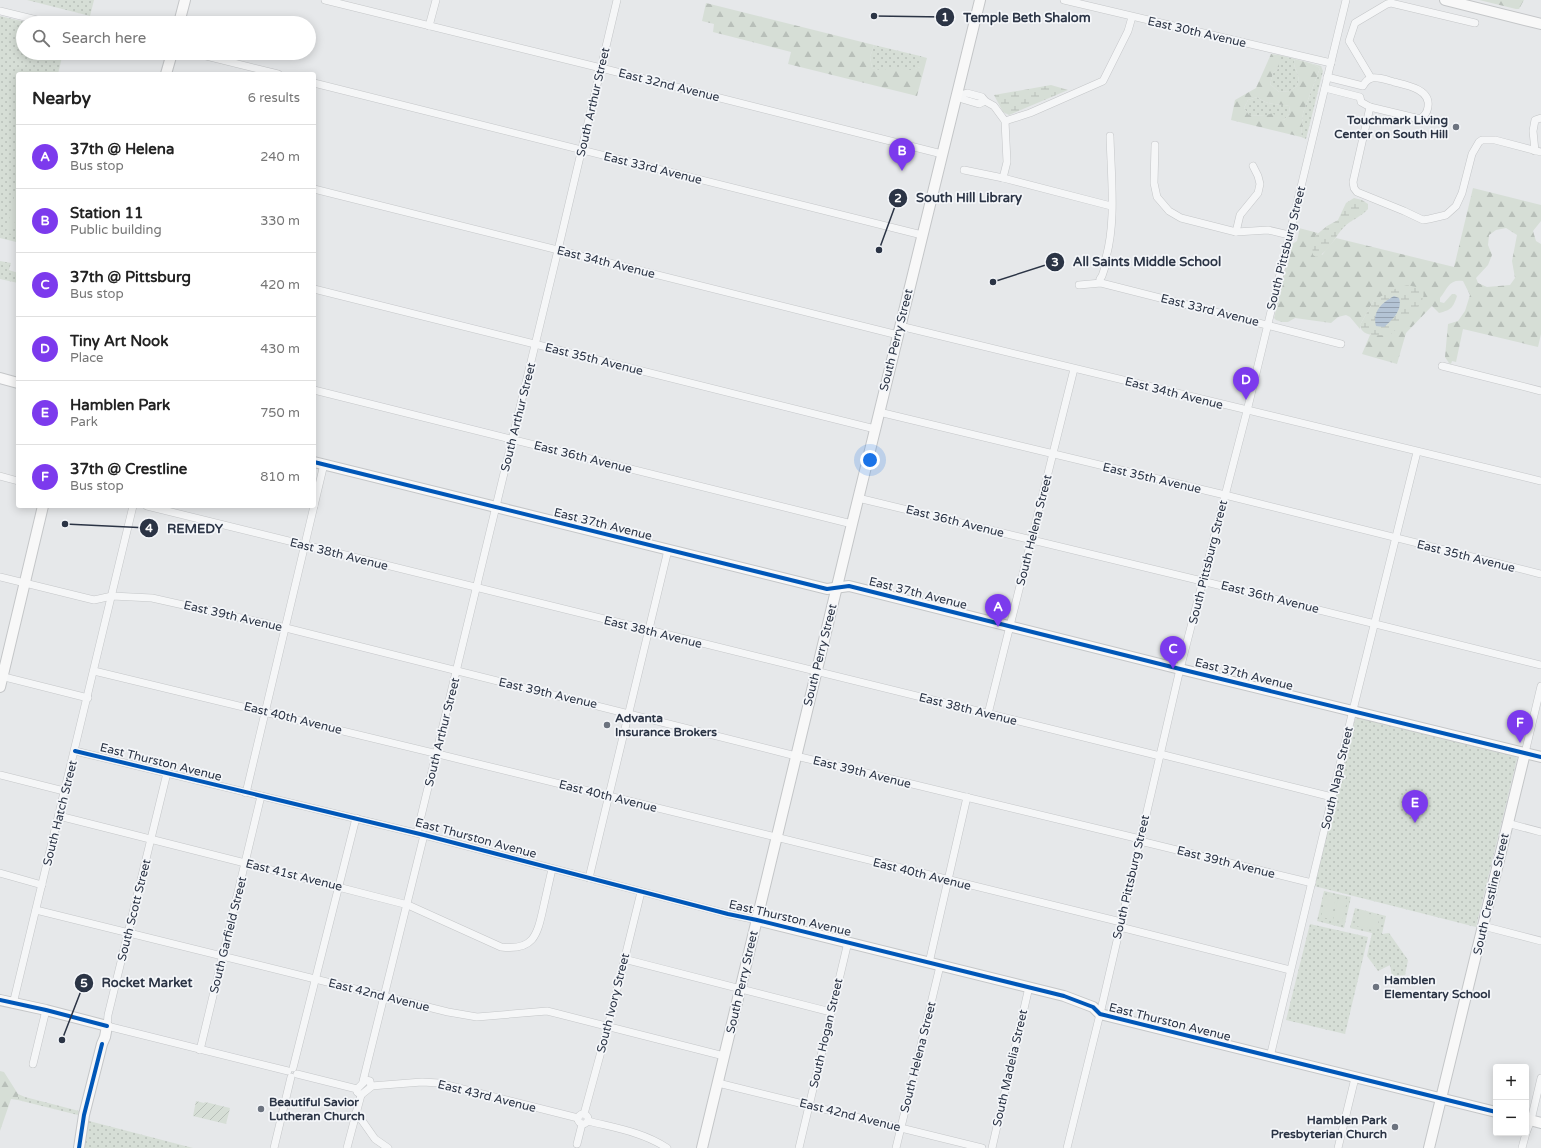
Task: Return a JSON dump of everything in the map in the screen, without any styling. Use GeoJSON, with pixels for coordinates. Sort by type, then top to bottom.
{"type":"FeatureCollection","features":[{"type":"Feature","properties":{"kind":"street"},"geometry":{"type":"LineString","coordinates":[[181,16],[185,0]]}},
{"type":"Feature","properties":{"kind":"street","name":"East 32nd Avenue"},"geometry":{"type":"LineString","coordinates":[[325,0],[942,154]]}},
{"type":"Feature","properties":{"kind":"street"},"geometry":{"type":"LineString","coordinates":[[429,26],[436,0]]}},
{"type":"Feature","properties":{"kind":"street","name":"South Arthur Street"},"geometry":{"type":"LineString","coordinates":[[417,833],[617,0]]}},
{"type":"Feature","properties":{"kind":"street","name":"South Perry Street"},"geometry":{"type":"LineString","coordinates":[[702,1148],[874,429],[942,154],[959,94],[980,0]]}},
{"type":"Feature","properties":{"kind":"street","name":"East 30th Avenue"},"geometry":{"type":"LineString","coordinates":[[1064,0],[1331,64]]}},
{"type":"Feature","properties":{"kind":"street","name":"South Pittsburg Street"},"geometry":{"type":"LineString","coordinates":[[1067,1148],[1100,1014],[1180,669],[1247,411],[1346,0]]}},
{"type":"Feature","properties":{"kind":"street"},"geometry":{"type":"LineString","coordinates":[[1445,0],[1541,24]]}},
{"type":"Feature","properties":{"kind":"street"},"geometry":{"type":"LineString","coordinates":[[1370,78],[1350,41],[1355,23],[1388,4],[1391,3],[1475,23]]}},
{"type":"Feature","properties":{"kind":"street"},"geometry":{"type":"LineString","coordinates":[[0,10],[23,16]]}},
{"type":"Feature","properties":{"kind":"street"},"geometry":{"type":"LineString","coordinates":[[1005,121],[1030,113],[1103,81],[1128,31],[1132,17]]}},
{"type":"Feature","properties":{"kind":"street"},"geometry":{"type":"LineString","coordinates":[[166,72],[169,60]]}},
{"type":"Feature","properties":{"kind":"street"},"geometry":{"type":"LineString","coordinates":[[222,60],[270,72]]}},
{"type":"Feature","properties":{"kind":"street"},"geometry":{"type":"LineString","coordinates":[[1328,77],[1363,86]]}},
{"type":"Feature","properties":{"kind":"street"},"geometry":{"type":"LineString","coordinates":[[1370,78],[1387,80],[1413,87],[1421,91],[1426,96],[1429,104],[1426,114],[1420,119],[1370,107],[1361,102],[1360,97],[1363,86],[1370,78]]}},
{"type":"Feature","properties":{"kind":"street","name":"East 33rd Avenue"},"geometry":{"type":"LineString","coordinates":[[316,84],[922,235]]}},
{"type":"Feature","properties":{"kind":"street"},"geometry":{"type":"LineString","coordinates":[[1325,88],[1360,97]]}},
{"type":"Feature","properties":{"kind":"street"},"geometry":{"type":"LineString","coordinates":[[959,94],[962,99],[979,104],[985,101],[994,106],[1005,121],[1007,162],[1003,178]]}},
{"type":"Feature","properties":{"kind":"street"},"geometry":{"type":"LineString","coordinates":[[1370,107],[1353,182],[1354,188],[1357,192],[1364,196],[1423,220],[1446,214],[1456,206],[1462,193],[1472,154],[1479,142],[1482,140],[1495,140],[1538,152],[1533,125],[1535,120],[1541,118]]}},
{"type":"Feature","properties":{"kind":"street"},"geometry":{"type":"LineString","coordinates":[[1099,281],[1103,275],[1105,267],[1104,264],[1108,252],[1112,227],[1110,136]]}},
{"type":"Feature","properties":{"kind":"street"},"geometry":{"type":"LineString","coordinates":[[1155,144],[1154,184],[1157,197],[1169,211],[1181,218],[1236,232],[1268,230],[1289,235]]}},
{"type":"Feature","properties":{"kind":"street"},"geometry":{"type":"LineString","coordinates":[[1236,232],[1240,215],[1258,193],[1260,184],[1253,166]]}},
{"type":"Feature","properties":{"kind":"street"},"geometry":{"type":"LineString","coordinates":[[964,170],[1003,178],[1111,206]]}},
{"type":"Feature","properties":{"kind":"street","name":"East 34th Avenue"},"geometry":{"type":"LineString","coordinates":[[316,190],[558,250],[899,331],[1074,368],[1541,481]]}},
{"type":"Feature","properties":{"kind":"street","name":"East 33rd Avenue"},"geometry":{"type":"LineString","coordinates":[[1080,285],[1099,281],[1341,344]]}},
{"type":"Feature","properties":{"kind":"street","name":"East 35th Avenue"},"geometry":{"type":"LineString","coordinates":[[316,290],[874,429]]}},
{"type":"Feature","properties":{"kind":"street"},"geometry":{"type":"LineString","coordinates":[[1442,366],[1541,391]]}},
{"type":"Feature","properties":{"kind":"street","name":"South Helena Street"},"geometry":{"type":"LineString","coordinates":[[988,714],[1074,368]]}},
{"type":"Feature","properties":{"kind":"street"},"geometry":{"type":"LineString","coordinates":[[0,378],[16,382]]}},
{"type":"Feature","properties":{"kind":"street","name":"East 36th Avenue"},"geometry":{"type":"LineString","coordinates":[[316,391],[852,524]]}},
{"type":"Feature","properties":{"kind":"street","name":"East 35th Avenue"},"geometry":{"type":"LineString","coordinates":[[879,412],[1225,495],[1396,539],[1541,574]]}},
{"type":"Feature","properties":{"kind":"street","name":"South Napa Street"},"geometry":{"type":"LineString","coordinates":[[1270,1057],[1353,710],[1417,452]]}},
{"type":"Feature","properties":{"kind":"street","name":"East 37th Avenue"},"geometry":{"type":"LineString","coordinates":[[316,462],[827,588],[850,586],[1180,669],[1541,757]]}},
{"type":"Feature","properties":{"kind":"street"},"geometry":{"type":"LineString","coordinates":[[316,498],[324,464]]}},
{"type":"Feature","properties":{"kind":"street"},"geometry":{"type":"LineString","coordinates":[[0,476],[16,480]]}},
{"type":"Feature","properties":{"kind":"street","name":"East 36th Avenue"},"geometry":{"type":"LineString","coordinates":[[858,498],[1202,580],[1541,665]]}},
{"type":"Feature","properties":{"kind":"street"},"geometry":{"type":"LineString","coordinates":[[0,687],[1,676],[25,584],[43,508]]}},
{"type":"Feature","properties":{"kind":"street","name":"South Hatch Street"},"geometry":{"type":"LineString","coordinates":[[13,1004],[88,698],[133,508]]}},
{"type":"Feature","properties":{"kind":"street","name":"East 38th Avenue"},"geometry":{"type":"LineString","coordinates":[[155,508],[648,631],[1332,797]]}},
{"type":"Feature","properties":{"kind":"street"},"geometry":{"type":"LineString","coordinates":[[246,793],[313,508]]}},
{"type":"Feature","properties":{"kind":"street"},"geometry":{"type":"LineString","coordinates":[[589,878],[668,550]]}},
{"type":"Feature","properties":{"kind":"street","name":"East 39th Avenue"},"geometry":{"type":"LineString","coordinates":[[0,577],[94,600],[112,596],[152,598],[286,628],[456,672],[628,712],[796,756],[967,797],[1312,884]]}},
{"type":"Feature","properties":{"kind":"street","name":"East 40th Avenue"},"geometry":{"type":"LineString","coordinates":[[94,671],[608,795],[1121,924],[1290,970]]}},
{"type":"Feature","properties":{"kind":"street"},"geometry":{"type":"LineString","coordinates":[[1,676],[88,698]]}},
{"type":"Feature","properties":{"kind":"street","name":"South Crestline Street"},"geometry":{"type":"LineString","coordinates":[[1429,1148],[1541,686]]}},
{"type":"Feature","properties":{"kind":"street","name":"East Thurston Avenue"},"geometry":{"type":"LineString","coordinates":[[75,751],[417,833],[641,892],[848,942],[1082,1002],[1093,1007],[1100,1014],[1493,1111]]}},
{"type":"Feature","properties":{"kind":"street","name":"South Scott Street"},"geometry":{"type":"LineString","coordinates":[[79,1148],[84,1115],[105,1037],[108,1015],[167,773]]}},
{"type":"Feature","properties":{"kind":"street"},"geometry":{"type":"LineString","coordinates":[[0,774],[64,791]]}},
{"type":"Feature","properties":{"kind":"street","name":"South Garfield Street"},"geometry":{"type":"LineString","coordinates":[[200,1050],[261,796]]}},
{"type":"Feature","properties":{"kind":"street"},"geometry":{"type":"LineString","coordinates":[[929,963],[967,797]]}},
{"type":"Feature","properties":{"kind":"street","name":"East 41st Avenue"},"geometry":{"type":"LineString","coordinates":[[59,816],[408,905],[501,948],[514,949],[524,946],[533,938],[538,928],[552,869]]}},
{"type":"Feature","properties":{"kind":"street"},"geometry":{"type":"LineString","coordinates":[[274,1148],[356,818]]}},
{"type":"Feature","properties":{"kind":"street"},"geometry":{"type":"LineString","coordinates":[[1507,823],[1541,832]]}},
{"type":"Feature","properties":{"kind":"street"},"geometry":{"type":"LineString","coordinates":[[348,1148],[359,1092],[385,997],[424,835]]}},
{"type":"Feature","properties":{"kind":"street"},"geometry":{"type":"LineString","coordinates":[[0,873],[42,884]]}},
{"type":"Feature","properties":{"kind":"street","name":"South Ivory Street"},"geometry":{"type":"LineString","coordinates":[[577,1144],[641,892]]}},
{"type":"Feature","properties":{"kind":"street","name":"East 42nd Avenue"},"geometry":{"type":"LineString","coordinates":[[36,910],[464,1016],[477,1017],[547,1011],[724,1056]]}},
{"type":"Feature","properties":{"kind":"street"},"geometry":{"type":"LineString","coordinates":[[1483,926],[1541,941]]}},
{"type":"Feature","properties":{"kind":"street","name":"South Hogan Street"},"geometry":{"type":"LineString","coordinates":[[799,1148],[848,942]]}},
{"type":"Feature","properties":{"kind":"street"},"geometry":{"type":"LineString","coordinates":[[624,959],[739,990],[831,1012]]}},
{"type":"Feature","properties":{"kind":"street","name":"South Helena Street"},"geometry":{"type":"LineString","coordinates":[[896,1148],[940,966]]}},
{"type":"Feature","properties":{"kind":"street","name":"South Madelia Street"},"geometry":{"type":"LineString","coordinates":[[992,1148],[1029,988]]}},
{"type":"Feature","properties":{"kind":"street"},"geometry":{"type":"LineString","coordinates":[[0,1000],[83,1019],[200,1050],[292,1072],[363,1094],[371,1086],[368,1080],[363,1081]]}},
{"type":"Feature","properties":{"kind":"street"},"geometry":{"type":"LineString","coordinates":[[32,1064],[46,1010]]}},
{"type":"Feature","properties":{"kind":"street"},"geometry":{"type":"LineString","coordinates":[[83,1019],[98,1031],[101,1036],[102,1044]]}},
{"type":"Feature","properties":{"kind":"street"},"geometry":{"type":"LineString","coordinates":[[1338,1148],[1355,1078]]}},
{"type":"Feature","properties":{"kind":"street"},"geometry":{"type":"LineString","coordinates":[[1529,1117],[1541,1078]]}},
{"type":"Feature","properties":{"kind":"street","name":"East 43rd Avenue"},"geometry":{"type":"LineString","coordinates":[[371,1086],[422,1082],[439,1083],[638,1133],[653,1139],[667,1148]]}},
{"type":"Feature","properties":{"kind":"street","name":"East 42nd Avenue"},"geometry":{"type":"LineString","coordinates":[[718,1083],[982,1148]]}},
{"type":"Feature","properties":{"kind":"street"},"geometry":{"type":"LineString","coordinates":[[356,1112],[375,1139],[388,1148]]}},
{"type":"Feature","properties":{"kind":"street"},"geometry":{"type":"LineString","coordinates":[[1529,1120],[1541,1123]]}},
{"type":"Feature","properties":{"kind":"street"},"geometry":{"type":"LineString","coordinates":[[1522,1148],[1525,1136]]}},
{"type":"Feature","properties":{"kind":"green space"},"geometry":{"type":"Polygon","coordinates":[[[27,0],[94,0],[90,16],[27,0]]]}},
{"type":"Feature","properties":{"kind":"green space"},"geometry":{"type":"Polygon","coordinates":[[[1479,0],[1524,0],[1519,9],[1516,9],[1479,0]]]}},
{"type":"Feature","properties":{"kind":"green space"},"geometry":{"type":"Polygon","coordinates":[[[706,3],[874,45],[870,57],[872,68],[880,70],[894,67],[912,70],[920,67],[920,56],[927,58],[917,96],[788,64],[791,52],[713,32],[714,24],[702,21],[706,3]]]}},
{"type":"Feature","properties":{"kind":"green space"},"geometry":{"type":"Polygon","coordinates":[[[0,16],[16,20],[16,60],[61,60],[58,72],[16,72],[16,242],[0,238],[0,16]]]}},
{"type":"Feature","properties":{"kind":"green space"},"geometry":{"type":"Polygon","coordinates":[[[874,45],[920,56],[920,67],[911,71],[897,67],[881,71],[872,68],[870,57],[874,45]]]}},
{"type":"Feature","properties":{"kind":"green space"},"geometry":{"type":"Polygon","coordinates":[[[1271,54],[1279,55],[1279,68],[1273,73],[1270,84],[1279,92],[1290,91],[1297,86],[1298,78],[1294,66],[1295,59],[1310,63],[1320,68],[1303,113],[1301,137],[1231,120],[1235,100],[1256,88],[1271,54]],[[1257,97],[1248,100],[1244,108],[1249,115],[1265,116],[1272,113],[1284,120],[1290,113],[1289,106],[1269,103],[1257,97]]]}},
{"type":"Feature","properties":{"kind":"green space"},"geometry":{"type":"Polygon","coordinates":[[[1279,55],[1295,59],[1294,64],[1298,81],[1297,86],[1290,91],[1279,92],[1270,84],[1273,73],[1279,68],[1279,55]]]}},
{"type":"Feature","properties":{"kind":"green space"},"geometry":{"type":"Polygon","coordinates":[[[1310,63],[1321,66],[1323,71],[1306,139],[1301,137],[1303,113],[1320,68],[1310,63]]]}},
{"type":"Feature","properties":{"kind":"green space"},"geometry":{"type":"Polygon","coordinates":[[[1051,85],[1068,90],[1009,115],[1003,112],[994,95],[1051,85]]]}},
{"type":"Feature","properties":{"kind":"green space"},"geometry":{"type":"Polygon","coordinates":[[[1257,97],[1269,103],[1289,106],[1290,113],[1284,120],[1265,116],[1249,115],[1244,108],[1248,100],[1257,97]]]}},
{"type":"Feature","properties":{"kind":"green space"},"geometry":{"type":"Polygon","coordinates":[[[16,188],[16,217],[12,234],[6,233],[16,188]]]}},
{"type":"Feature","properties":{"kind":"green space"},"geometry":{"type":"Polygon","coordinates":[[[1473,188],[1541,205],[1541,221],[1533,231],[1536,241],[1541,244],[1541,334],[1538,347],[1463,329],[1456,362],[1452,361],[1451,364],[1449,363],[1445,357],[1448,324],[1458,321],[1465,311],[1470,295],[1463,281],[1455,281],[1452,283],[1440,298],[1440,302],[1444,303],[1452,294],[1455,294],[1457,296],[1451,308],[1439,313],[1432,306],[1406,333],[1397,364],[1362,354],[1370,335],[1390,335],[1374,300],[1360,325],[1360,329],[1350,317],[1346,315],[1338,317],[1331,323],[1295,318],[1288,322],[1282,322],[1274,318],[1291,245],[1297,241],[1299,232],[1295,227],[1318,233],[1315,236],[1322,255],[1336,238],[1454,267],[1473,188]],[[1506,228],[1496,230],[1489,235],[1488,245],[1492,255],[1488,265],[1476,278],[1478,283],[1487,287],[1510,285],[1515,278],[1512,261],[1517,235],[1506,228]]]}},
{"type":"Feature","properties":{"kind":"green space"},"geometry":{"type":"Polygon","coordinates":[[[1354,198],[1362,200],[1368,204],[1368,209],[1344,227],[1325,252],[1316,257],[1313,255],[1312,243],[1315,236],[1327,226],[1338,220],[1346,203],[1354,198]]]}},
{"type":"Feature","properties":{"kind":"green space"},"geometry":{"type":"Polygon","coordinates":[[[0,261],[11,263],[9,270],[16,272],[16,283],[0,279],[0,261]]]}},
{"type":"Feature","properties":{"kind":"green space"},"geometry":{"type":"Polygon","coordinates":[[[1407,285],[1423,290],[1421,302],[1412,314],[1390,335],[1372,335],[1364,332],[1360,325],[1374,300],[1395,289],[1407,285]]]}},
{"type":"Feature","properties":{"kind":"green space"},"geometry":{"type":"Polygon","coordinates":[[[1356,716],[1516,756],[1517,759],[1476,927],[1314,886],[1356,716]]]}},
{"type":"Feature","properties":{"kind":"green space"},"geometry":{"type":"Polygon","coordinates":[[[1324,891],[1351,897],[1344,928],[1317,921],[1324,891]]]}},
{"type":"Feature","properties":{"kind":"green space"},"geometry":{"type":"Polygon","coordinates":[[[1326,896],[1336,898],[1331,919],[1321,917],[1326,896]]]}},
{"type":"Feature","properties":{"kind":"green space"},"geometry":{"type":"Polygon","coordinates":[[[1341,896],[1346,897],[1345,901],[1347,901],[1342,922],[1333,920],[1338,899],[1340,899],[1341,896]]]}},
{"type":"Feature","properties":{"kind":"green space"},"geometry":{"type":"Polygon","coordinates":[[[1355,908],[1386,916],[1382,934],[1389,933],[1408,960],[1405,975],[1392,976],[1390,965],[1378,971],[1367,956],[1372,933],[1350,928],[1355,908]]]}},
{"type":"Feature","properties":{"kind":"green space"},"geometry":{"type":"Polygon","coordinates":[[[1360,911],[1380,916],[1376,931],[1357,926],[1360,911]]]}},
{"type":"Feature","properties":{"kind":"green space"},"geometry":{"type":"Polygon","coordinates":[[[1310,924],[1368,937],[1345,1034],[1286,1020],[1310,924]]]}},
{"type":"Feature","properties":{"kind":"green space"},"geometry":{"type":"Polygon","coordinates":[[[0,1071],[4,1072],[18,1094],[18,1100],[11,1099],[0,1131],[0,1071]]]}},
{"type":"Feature","properties":{"kind":"green space"},"geometry":{"type":"Polygon","coordinates":[[[18,1094],[79,1111],[78,1115],[18,1100],[18,1094]]]}},
{"type":"Feature","properties":{"kind":"green space"},"geometry":{"type":"Polygon","coordinates":[[[196,1101],[230,1108],[226,1124],[193,1116],[196,1101]]]}},
{"type":"Feature","properties":{"kind":"green space"},"geometry":{"type":"Polygon","coordinates":[[[89,1121],[193,1148],[84,1148],[89,1121]]]}},
{"type":"Feature","properties":{"kind":"water"},"geometry":{"type":"Polygon","coordinates":[[[1394,296],[1399,298],[1400,302],[1398,311],[1384,327],[1376,326],[1375,316],[1379,308],[1394,296]]]}},
{"type":"Feature","properties":{"kind":"cycle path"},"geometry":{"type":"LineString","coordinates":[[316,462],[827,589],[849,586],[1541,757]]}},
{"type":"Feature","properties":{"kind":"cycle path"},"geometry":{"type":"LineString","coordinates":[[75,751],[424,835],[728,914],[1064,996],[1093,1007],[1100,1014],[1493,1111]]}},
{"type":"Feature","properties":{"kind":"cycle path"},"geometry":{"type":"LineString","coordinates":[[0,1000],[107,1026]]}},
{"type":"Feature","properties":{"kind":"cycle path"},"geometry":{"type":"LineString","coordinates":[[79,1148],[84,1115],[102,1044]]}},
{"type":"Feature","properties":{"kind":"place","name":"Temple Beth Shalom"},"geometry":{"type":"Point","coordinates":[874,16]}},
{"type":"Feature","properties":{"kind":"place","name":"Touchmark Living Center on South Hill"},"geometry":{"type":"Point","coordinates":[1456,127]}},
{"type":"Feature","properties":{"kind":"place","name":"Station 11"},"geometry":{"type":"Point","coordinates":[902,171]}},
{"type":"Feature","properties":{"kind":"place","name":"South Hill Library"},"geometry":{"type":"Point","coordinates":[879,250]}},
{"type":"Feature","properties":{"kind":"place","name":"All Saints Middle School"},"geometry":{"type":"Point","coordinates":[993,282]}},
{"type":"Feature","properties":{"kind":"place","name":"Tiny Art Nook"},"geometry":{"type":"Point","coordinates":[1246,400]}},
{"type":"Feature","properties":{"kind":"place","name":"REMEDY"},"geometry":{"type":"Point","coordinates":[65,524]}},
{"type":"Feature","properties":{"kind":"place","name":"37th @ Helena"},"geometry":{"type":"Point","coordinates":[998,627]}},
{"type":"Feature","properties":{"kind":"place","name":"37th @ Pittsburg"},"geometry":{"type":"Point","coordinates":[1173,669]}},
{"type":"Feature","properties":{"kind":"place","name":"Advanta Insurance Brokers"},"geometry":{"type":"Point","coordinates":[607,725]}},
{"type":"Feature","properties":{"kind":"place","name":"37th @ Crestline"},"geometry":{"type":"Point","coordinates":[1520,743]}},
{"type":"Feature","properties":{"kind":"place","name":"Hamblen Park"},"geometry":{"type":"Point","coordinates":[1415,823]}},
{"type":"Feature","properties":{"kind":"place","name":"Hamblen Elementary School"},"geometry":{"type":"Point","coordinates":[1376,987]}},
{"type":"Feature","properties":{"kind":"place","name":"Rocket Market"},"geometry":{"type":"Point","coordinates":[62,1040]}},
{"type":"Feature","properties":{"kind":"place","name":"Beautiful Savior Lutheran Church"},"geometry":{"type":"Point","coordinates":[261,1109]}},
{"type":"Feature","properties":{"kind":"place","name":"Hamblen Park Presbyterian Church"},"geometry":{"type":"Point","coordinates":[1395,1127]}}]}
